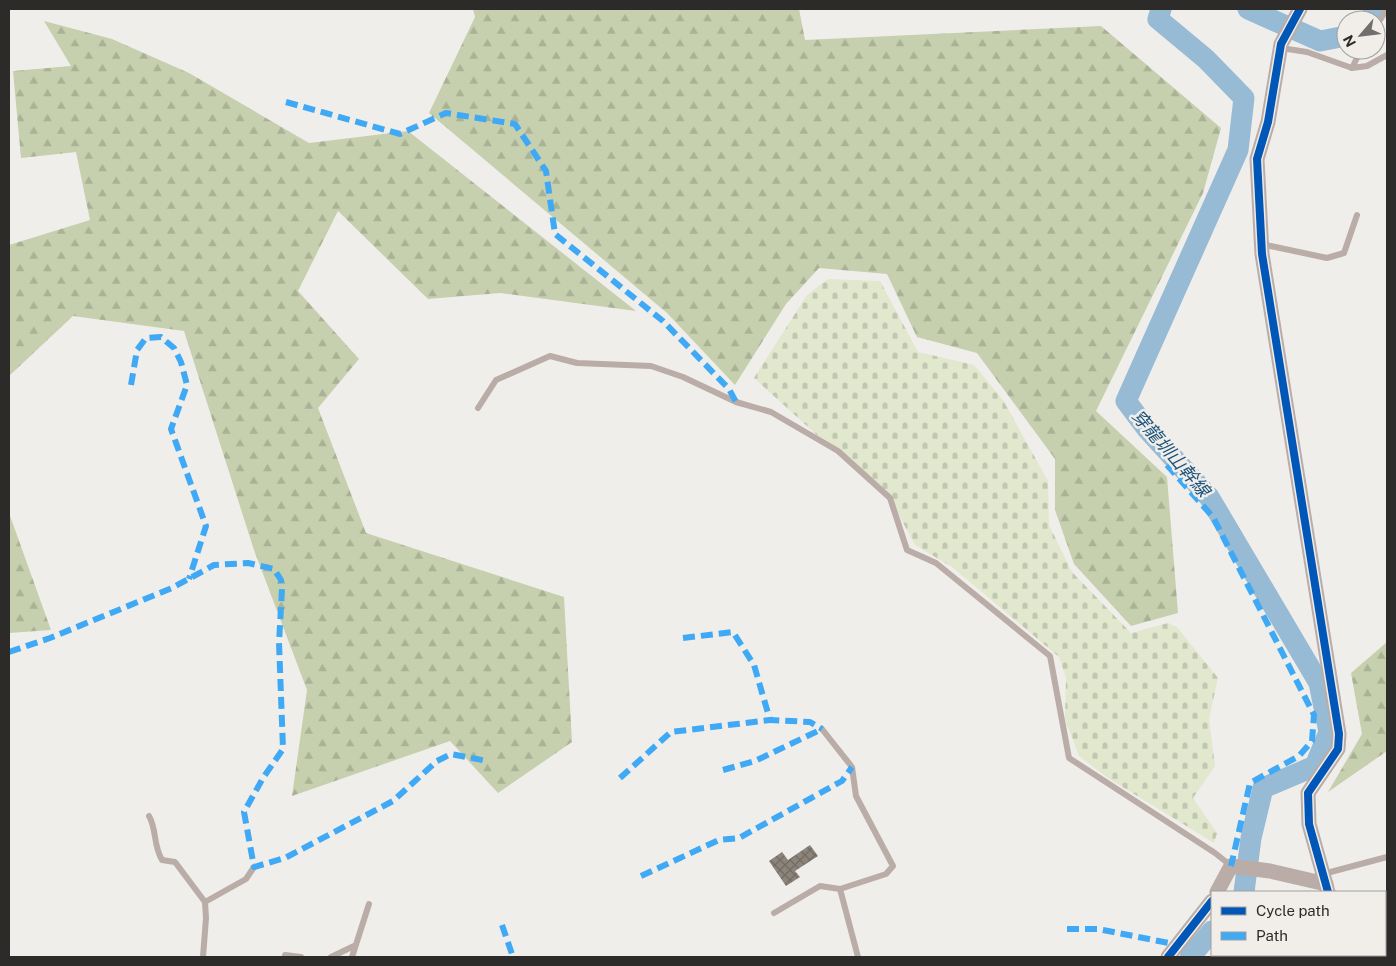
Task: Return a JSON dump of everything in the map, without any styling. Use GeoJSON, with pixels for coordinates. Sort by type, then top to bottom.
{"type":"FeatureCollection","features":[{"type":"Feature","properties":{"kind":"street"},"geometry":{"type":"LineString","coordinates":[[1218,891],[1231,866],[1270,870],[1326,883],[1309,824],[1308,793],[1338,749],[1339,734],[1293,455],[1261,244],[1257,159],[1268,122],[1280,46],[1299,10]]}},
{"type":"Feature","properties":{"kind":"street"},"geometry":{"type":"LineString","coordinates":[[1168,957],[1211,902]]}},
{"type":"Feature","properties":{"kind":"lane"},"geometry":{"type":"LineString","coordinates":[[1280,46],[1307,52],[1352,68],[1367,66],[1387,55]]}},
{"type":"Feature","properties":{"kind":"lane"},"geometry":{"type":"LineString","coordinates":[[1352,68],[1356,60]]}},
{"type":"Feature","properties":{"kind":"lane"},"geometry":{"type":"LineString","coordinates":[[1261,244],[1327,258],[1344,254],[1357,214]]}},
{"type":"Feature","properties":{"kind":"lane"},"geometry":{"type":"LineString","coordinates":[[478,408],[496,380],[550,356],[577,362],[651,366],[683,377],[736,402],[771,412],[838,451],[890,498],[907,550],[936,563],[1050,656],[1069,758],[1215,853],[1231,866]]}},
{"type":"Feature","properties":{"kind":"lane"},"geometry":{"type":"LineString","coordinates":[[774,913],[820,886],[840,889],[886,874],[893,866],[856,796],[852,767],[822,730]]}},
{"type":"Feature","properties":{"kind":"lane"},"geometry":{"type":"LineString","coordinates":[[149,816],[153,823],[155,848],[162,860],[175,862],[205,902],[206,918],[203,957]]}},
{"type":"Feature","properties":{"kind":"lane"},"geometry":{"type":"LineString","coordinates":[[1326,883],[1387,857]]}},
{"type":"Feature","properties":{"kind":"lane"},"geometry":{"type":"LineString","coordinates":[[205,902],[246,878],[254,867]]}},
{"type":"Feature","properties":{"kind":"lane"},"geometry":{"type":"LineString","coordinates":[[840,889],[858,957]]}},
{"type":"Feature","properties":{"kind":"lane"},"geometry":{"type":"LineString","coordinates":[[352,957],[369,904]]}},
{"type":"Feature","properties":{"kind":"lane"},"geometry":{"type":"LineString","coordinates":[[331,957],[354,946]]}},
{"type":"Feature","properties":{"kind":"lane"},"geometry":{"type":"LineString","coordinates":[[285,955],[302,957]]}},
{"type":"Feature","properties":{"kind":"green space"},"geometry":{"type":"Polygon","coordinates":[[[473,9],[799,9],[805,40],[1101,26],[1221,128],[1203,193],[1096,411],[1167,477],[1178,613],[1131,626],[1074,564],[1055,510],[1055,459],[977,353],[917,337],[887,274],[819,268],[786,304],[735,385],[667,313],[429,113],[475,17],[473,9]]]}},
{"type":"Feature","properties":{"kind":"green space"},"geometry":{"type":"Polygon","coordinates":[[[44,21],[112,39],[189,73],[309,143],[408,131],[636,311],[500,293],[428,299],[338,211],[298,291],[359,359],[318,408],[366,533],[564,597],[572,742],[498,793],[450,741],[292,796],[307,690],[254,550],[184,331],[73,316],[9,376],[9,245],[90,220],[76,152],[21,158],[13,71],[71,66],[44,21]]]}},
{"type":"Feature","properties":{"kind":"green space"},"geometry":{"type":"Polygon","coordinates":[[[828,279],[880,281],[918,352],[974,365],[1003,400],[1048,481],[1049,525],[1072,572],[1131,633],[1168,623],[1177,627],[1218,678],[1209,719],[1215,766],[1193,798],[1217,833],[1214,843],[1108,778],[1079,756],[1065,719],[1066,678],[1059,657],[952,567],[915,545],[893,504],[754,378],[807,295],[828,279]]]}},
{"type":"Feature","properties":{"kind":"green space"},"geometry":{"type":"Polygon","coordinates":[[[9,513],[51,630],[9,633],[9,513]]]}},
{"type":"Feature","properties":{"kind":"green space"},"geometry":{"type":"Polygon","coordinates":[[[1387,642],[1387,751],[1328,792],[1362,734],[1351,673],[1387,642]]]}},
{"type":"Feature","properties":{"kind":"building"},"geometry":{"type":"Polygon","coordinates":[[[810,845],[818,856],[795,871],[800,877],[786,886],[769,861],[782,852],[788,860],[810,845]]]}},
{"type":"Feature","properties":{"kind":"waterway","name":"穿龍圳山幹線"},"geometry":{"type":"LineString","coordinates":[[1161,9],[1158,19],[1206,59],[1244,98],[1238,150],[1126,401],[1147,429],[1209,497],[1319,683],[1329,732],[1315,766],[1263,788],[1251,838],[1244,891]]}},
{"type":"Feature","properties":{"kind":"waterway","name":"穿龍圳山幹線"},"geometry":{"type":"LineString","coordinates":[[1248,9],[1320,41],[1336,38]]}},
{"type":"Feature","properties":{"kind":"waterway","name":"穿龍圳山幹線"},"geometry":{"type":"LineString","coordinates":[[1190,957],[1211,932]]}},
{"type":"Feature","properties":{"kind":"marked path"},"geometry":{"type":"LineString","coordinates":[[286,102],[400,134],[446,113],[515,124],[546,171],[555,234],[663,321],[729,389],[736,402]]}},
{"type":"Feature","properties":{"kind":"marked path"},"geometry":{"type":"LineString","coordinates":[[131,385],[137,350],[146,338],[161,337],[174,348],[181,362],[187,385],[171,429],[206,526],[189,579]]}},
{"type":"Feature","properties":{"kind":"marked path"},"geometry":{"type":"LineString","coordinates":[[1167,465],[1213,517],[1314,715],[1312,741],[1299,756],[1250,783],[1231,866]]}},
{"type":"Feature","properties":{"kind":"marked path"},"geometry":{"type":"LineString","coordinates":[[9,652],[50,638],[172,588],[214,565],[248,563],[274,569],[281,580],[282,589],[279,643],[283,749],[263,778],[244,812],[254,867],[285,858],[393,801],[437,761],[451,754],[487,761]]}},
{"type":"Feature","properties":{"kind":"marked path"},"geometry":{"type":"LineString","coordinates":[[683,638],[733,632],[754,665],[770,720],[810,722],[822,729]]}},
{"type":"Feature","properties":{"kind":"marked path"},"geometry":{"type":"LineString","coordinates":[[620,778],[671,732],[770,720]]}},
{"type":"Feature","properties":{"kind":"marked path"},"geometry":{"type":"LineString","coordinates":[[723,770],[755,761],[822,729]]}},
{"type":"Feature","properties":{"kind":"marked path"},"geometry":{"type":"LineString","coordinates":[[641,876],[719,840],[739,838],[842,781],[852,767]]}},
{"type":"Feature","properties":{"kind":"marked path"},"geometry":{"type":"LineString","coordinates":[[502,925],[513,957]]}},
{"type":"Feature","properties":{"kind":"marked path"},"geometry":{"type":"LineString","coordinates":[[1067,929],[1098,929],[1179,945]]}},
{"type":"Feature","properties":{"kind":"cycle path"},"geometry":{"type":"LineString","coordinates":[[1300,9],[1281,44],[1268,122],[1257,159],[1262,254],[1339,734],[1338,749],[1308,793],[1309,824],[1328,891]]}},
{"type":"Feature","properties":{"kind":"cycle path"},"geometry":{"type":"LineString","coordinates":[[1168,957],[1211,902]]}}]}
